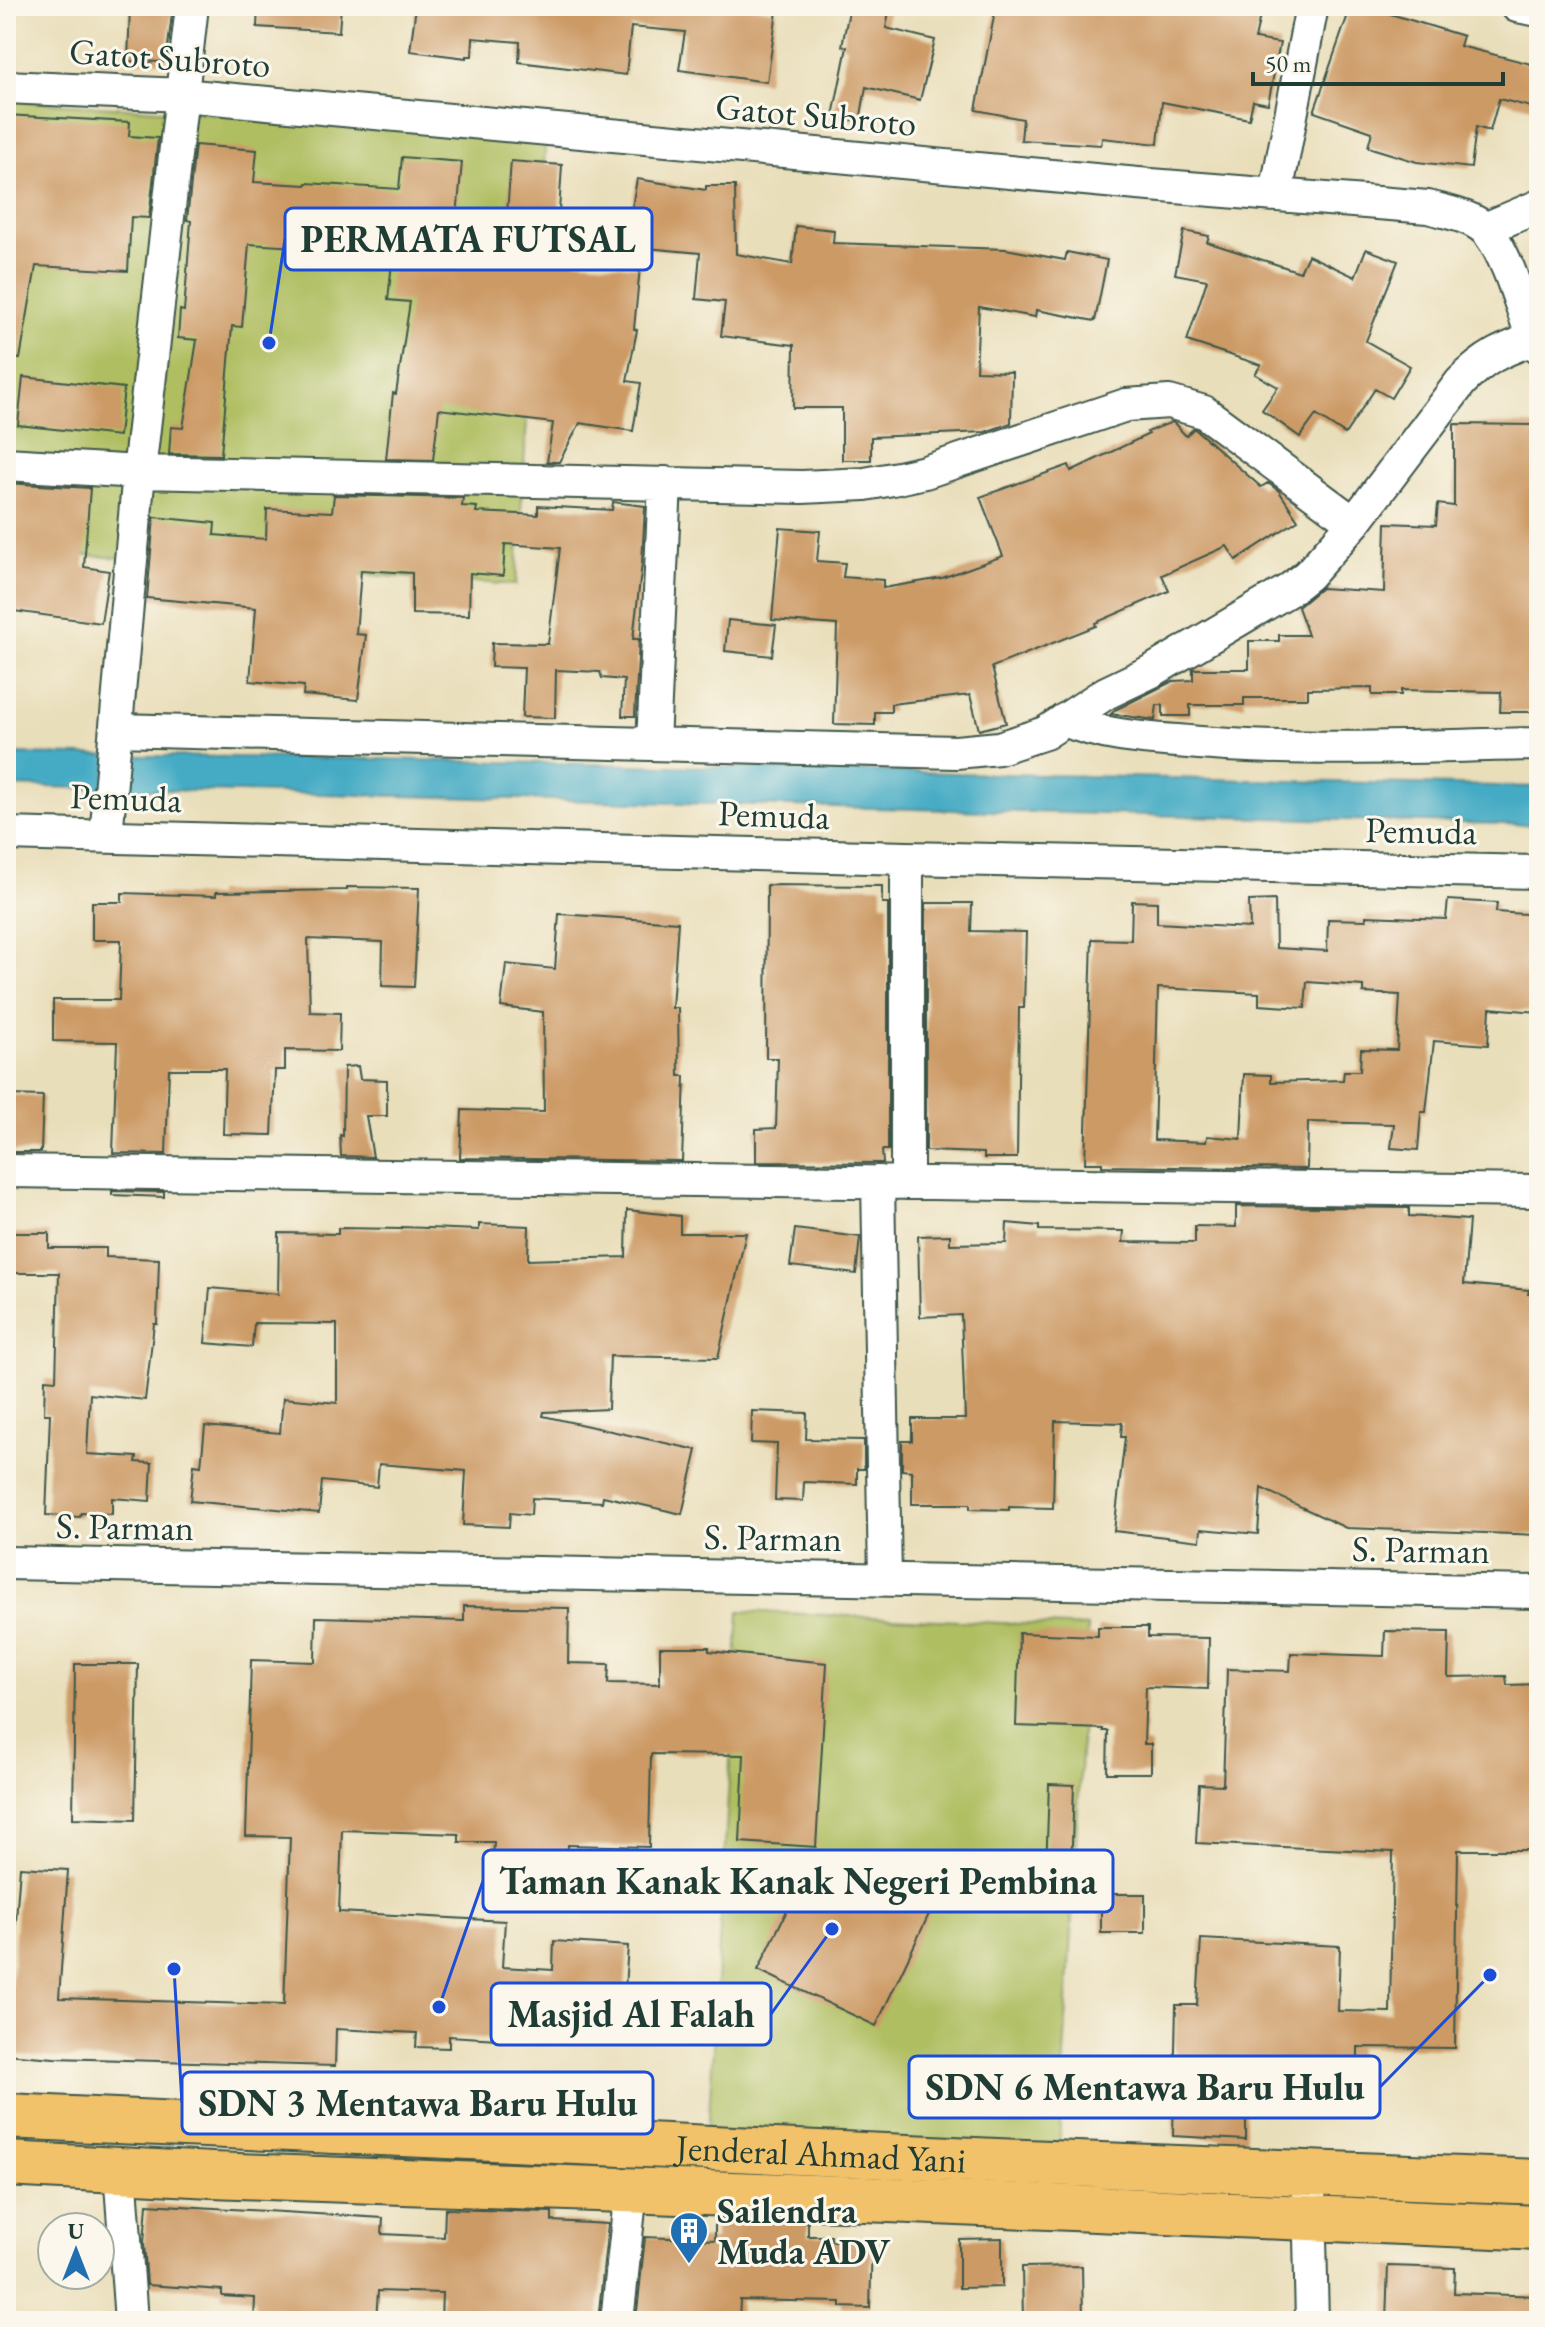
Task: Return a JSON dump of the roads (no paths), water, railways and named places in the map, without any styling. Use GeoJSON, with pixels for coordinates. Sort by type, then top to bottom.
{"type":"FeatureCollection","features":[{"type":"Feature","properties":{"kind":"highway","name":"Jenderal Ahmad Yani"},"geometry":{"type":"LineString","coordinates":[[6,2116],[1539,2182]]}},
{"type":"Feature","properties":{"kind":"highway","name":"Jenderal Ahmad Yani"},"geometry":{"type":"LineString","coordinates":[[6,2164],[1539,2228]]}},
{"type":"Feature","properties":{"kind":"street"},"geometry":{"type":"LineString","coordinates":[[106,836],[139,472],[192,6]]}},
{"type":"Feature","properties":{"kind":"street"},"geometry":{"type":"LineString","coordinates":[[1276,194],[1312,6]]}},
{"type":"Feature","properties":{"kind":"street"},"geometry":{"type":"LineString","coordinates":[[1517,6],[1539,10]]}},
{"type":"Feature","properties":{"kind":"street","name":"Gatot Subroto"},"geometry":{"type":"LineString","coordinates":[[6,87],[182,95],[1153,185],[1428,207],[1459,216],[1485,229]]}},
{"type":"Feature","properties":{"kind":"street"},"geometry":{"type":"LineString","coordinates":[[115,741],[653,744],[956,752],[999,748],[1045,733],[1106,693],[1152,671],[1289,590],[1308,575],[1354,523],[1461,382],[1480,363],[1499,351],[1536,343],[1502,255],[1485,229],[1539,206]]}},
{"type":"Feature","properties":{"kind":"street"},"geometry":{"type":"LineString","coordinates":[[6,464],[139,472],[802,487],[876,482],[925,472],[1126,405],[1169,402],[1204,412],[1354,523]]}},
{"type":"Feature","properties":{"kind":"street"},"geometry":{"type":"LineString","coordinates":[[653,744],[665,483]]}},
{"type":"Feature","properties":{"kind":"street"},"geometry":{"type":"LineString","coordinates":[[1064,720],[1110,735],[1206,744],[1284,747],[1539,744]]}},
{"type":"Feature","properties":{"kind":"street","name":"Pemuda"},"geometry":{"type":"LineString","coordinates":[[6,834],[1539,872]]}},
{"type":"Feature","properties":{"kind":"street"},"geometry":{"type":"LineString","coordinates":[[885,1579],[893,1183],[907,858]]}},
{"type":"Feature","properties":{"kind":"street"},"geometry":{"type":"LineString","coordinates":[[6,1171],[1539,1191]]}},
{"type":"Feature","properties":{"kind":"street","name":"S. Parman"},"geometry":{"type":"LineString","coordinates":[[6,1563],[1539,1592]]}},
{"type":"Feature","properties":{"kind":"street"},"geometry":{"type":"LineString","coordinates":[[120,2170],[131,2321]]}},
{"type":"Feature","properties":{"kind":"street"},"geometry":{"type":"LineString","coordinates":[[1309,2173],[1312,2321]]}},
{"type":"Feature","properties":{"kind":"street"},"geometry":{"type":"LineString","coordinates":[[617,2321],[631,2190]]}},
{"type":"Feature","properties":{"kind":"water"},"geometry":{"type":"Polygon","coordinates":[[[6,754],[382,759],[1539,787],[1539,825],[6,786],[6,754]]]}},
{"type":"Feature","properties":{"kind":"place","name":"PERMATA FUTSAL"},"geometry":{"type":"Point","coordinates":[269,343]}},
{"type":"Feature","properties":{"kind":"place","name":"Masjid Al Falah"},"geometry":{"type":"Point","coordinates":[832,1929]}},
{"type":"Feature","properties":{"kind":"place","name":"SDN 3 Mentawa Baru Hulu"},"geometry":{"type":"Point","coordinates":[174,1969]}},
{"type":"Feature","properties":{"kind":"place","name":"SDN 6 Mentawa Baru Hulu"},"geometry":{"type":"Point","coordinates":[1490,1975]}},
{"type":"Feature","properties":{"kind":"place","name":"Taman Kanak Kanak Negeri Pembina"},"geometry":{"type":"Point","coordinates":[439,2007]}},
{"type":"Feature","properties":{"kind":"place","name":"Sailendra Muda ADV"},"geometry":{"type":"Point","coordinates":[689,2265]}}]}
